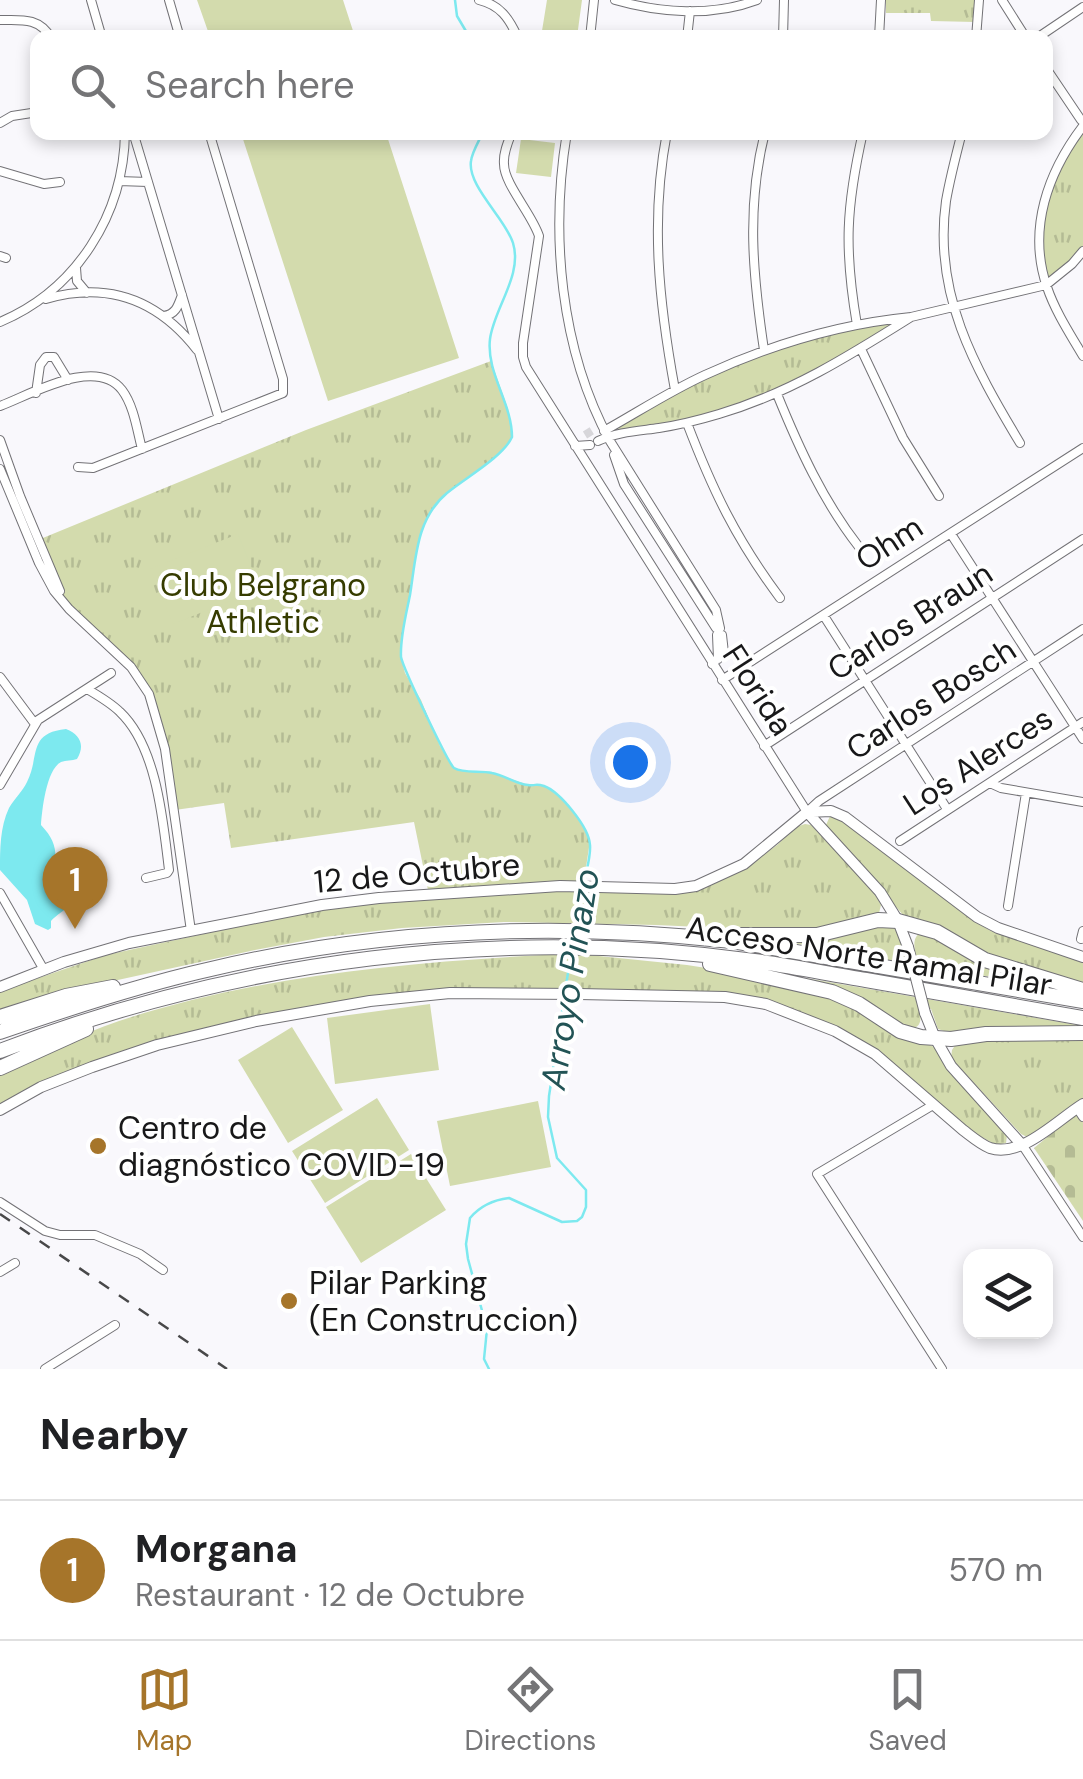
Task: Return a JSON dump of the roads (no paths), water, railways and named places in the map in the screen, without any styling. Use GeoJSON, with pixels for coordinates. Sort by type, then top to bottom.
{"type":"FeatureCollection","features":[{"type":"Feature","properties":{"kind":"highway"},"geometry":{"type":"LineString","coordinates":[[878,920],[886,902]]}},
{"type":"Feature","properties":{"kind":"highway"},"geometry":{"type":"LineString","coordinates":[[684,936],[817,935],[878,920],[898,921],[936,932],[985,960],[1083,990]]}},
{"type":"Feature","properties":{"kind":"highway","name":"Acceso Norte Ramal Pilar"},"geometry":{"type":"LineString","coordinates":[[0,1032],[163,981],[260,958],[358,942],[555,931],[684,936],[762,946],[1083,1000]]}},
{"type":"Feature","properties":{"kind":"highway","name":"Acceso Norte Ramal Pilar"},"geometry":{"type":"LineString","coordinates":[[0,1051],[152,1001],[250,977],[350,960],[452,950],[591,948],[752,960],[1083,1018]]}},
{"type":"Feature","properties":{"kind":"highway"},"geometry":{"type":"LineString","coordinates":[[660,952],[832,992],[900,1031],[935,1038],[1083,1032]]}},
{"type":"Feature","properties":{"kind":"highway"},"geometry":{"type":"LineString","coordinates":[[0,1018],[66,996],[163,981]]}},
{"type":"Feature","properties":{"kind":"highway"},"geometry":{"type":"LineString","coordinates":[[0,1068],[152,1001]]}},
{"type":"Feature","properties":{"kind":"street"},"geometry":{"type":"LineString","coordinates":[[91,0],[100,30]]}},
{"type":"Feature","properties":{"kind":"street"},"geometry":{"type":"LineString","coordinates":[[169,0],[178,30]]}},
{"type":"Feature","properties":{"kind":"street"},"geometry":{"type":"LineString","coordinates":[[479,0],[503,12],[513,30]]}},
{"type":"Feature","properties":{"kind":"street"},"geometry":{"type":"LineString","coordinates":[[591,30],[594,0]]}},
{"type":"Feature","properties":{"kind":"street"},"geometry":{"type":"LineString","coordinates":[[614,0],[690,11],[733,7],[757,0]]}},
{"type":"Feature","properties":{"kind":"street"},"geometry":{"type":"LineString","coordinates":[[783,30],[784,0]]}},
{"type":"Feature","properties":{"kind":"street"},"geometry":{"type":"LineString","coordinates":[[880,30],[882,0]]}},
{"type":"Feature","properties":{"kind":"street"},"geometry":{"type":"LineString","coordinates":[[977,30],[979,0]]}},
{"type":"Feature","properties":{"kind":"street"},"geometry":{"type":"LineString","coordinates":[[1002,0],[1021,30]]}},
{"type":"Feature","properties":{"kind":"street"},"geometry":{"type":"LineString","coordinates":[[1049,30],[1083,7]]}},
{"type":"Feature","properties":{"kind":"street"},"geometry":{"type":"LineString","coordinates":[[688,30],[690,11]]}},
{"type":"Feature","properties":{"kind":"street"},"geometry":{"type":"LineString","coordinates":[[0,20],[35,22],[45,30]]}},
{"type":"Feature","properties":{"kind":"street"},"geometry":{"type":"LineString","coordinates":[[1053,78],[1082,122],[1047,189],[1040,226],[1041,254],[1046,285],[1083,356]]}},
{"type":"Feature","properties":{"kind":"street"},"geometry":{"type":"LineString","coordinates":[[0,124],[12,116],[30,113]]}},
{"type":"Feature","properties":{"kind":"street"},"geometry":{"type":"LineString","coordinates":[[33,305],[76,268],[99,234],[119,181],[127,140]]}},
{"type":"Feature","properties":{"kind":"street"},"geometry":{"type":"LineString","coordinates":[[132,140],[219,419]]}},
{"type":"Feature","properties":{"kind":"street"},"geometry":{"type":"LineString","coordinates":[[78,468],[93,468],[280,396],[284,387],[211,140]]}},
{"type":"Feature","properties":{"kind":"street","name":"Florida"},"geometry":{"type":"LineString","coordinates":[[509,140],[504,168],[535,225],[539,241],[523,356],[533,379],[808,812],[880,892],[898,921],[925,1013],[957,1074],[1023,1146],[1083,1238]]}},
{"type":"Feature","properties":{"kind":"street"},"geometry":{"type":"LineString","coordinates":[[567,140],[560,201],[562,272],[574,343],[599,436],[717,627],[724,654],[715,661]]}},
{"type":"Feature","properties":{"kind":"street"},"geometry":{"type":"LineString","coordinates":[[665,140],[657,262],[675,390]]}},
{"type":"Feature","properties":{"kind":"street"},"geometry":{"type":"LineString","coordinates":[[763,140],[752,246],[764,350]]}},
{"type":"Feature","properties":{"kind":"street"},"geometry":{"type":"LineString","coordinates":[[856,325],[847,232],[851,185],[861,140]]}},
{"type":"Feature","properties":{"kind":"street"},"geometry":{"type":"LineString","coordinates":[[960,140],[944,222],[944,260],[952,307],[976,366],[1020,443]]}},
{"type":"Feature","properties":{"kind":"street"},"geometry":{"type":"LineString","coordinates":[[0,171],[44,184],[60,182]]}},
{"type":"Feature","properties":{"kind":"street"},"geometry":{"type":"LineString","coordinates":[[119,181],[148,182]]}},
{"type":"Feature","properties":{"kind":"street"},"geometry":{"type":"LineString","coordinates":[[575,446],[599,436],[675,390],[764,350],[856,325],[912,317],[1046,285],[1083,251]]}},
{"type":"Feature","properties":{"kind":"street"},"geometry":{"type":"LineString","coordinates":[[76,268],[77,281],[87,293]]}},
{"type":"Feature","properties":{"kind":"street"},"geometry":{"type":"LineString","coordinates":[[0,322],[61,295],[87,293],[132,299],[164,316],[200,355]]}},
{"type":"Feature","properties":{"kind":"street"},"geometry":{"type":"LineString","coordinates":[[164,316],[176,310],[182,295]]}},
{"type":"Feature","properties":{"kind":"street"},"geometry":{"type":"LineString","coordinates":[[599,436],[687,423],[777,394],[912,317]]}},
{"type":"Feature","properties":{"kind":"street"},"geometry":{"type":"LineString","coordinates":[[861,349],[903,438],[939,496]]}},
{"type":"Feature","properties":{"kind":"street"},"geometry":{"type":"LineString","coordinates":[[36,392],[40,365],[46,356],[57,360],[68,380]]}},
{"type":"Feature","properties":{"kind":"street"},"geometry":{"type":"LineString","coordinates":[[0,406],[68,380],[93,374],[108,378],[128,400],[142,449]]}},
{"type":"Feature","properties":{"kind":"street"},"geometry":{"type":"LineString","coordinates":[[777,394],[814,475],[859,546]]}},
{"type":"Feature","properties":{"kind":"street"},"geometry":{"type":"LineString","coordinates":[[687,423],[724,512],[780,598]]}},
{"type":"Feature","properties":{"kind":"street"},"geometry":{"type":"LineString","coordinates":[[0,440],[16,498]]}},
{"type":"Feature","properties":{"kind":"street","name":"Ohm"},"geometry":{"type":"LineString","coordinates":[[722,680],[1081,453]]}},
{"type":"Feature","properties":{"kind":"street"},"geometry":{"type":"LineString","coordinates":[[0,469],[68,608],[120,654],[149,694],[165,749],[191,931]]}},
{"type":"Feature","properties":{"kind":"street"},"geometry":{"type":"LineString","coordinates":[[0,504],[16,498]]}},
{"type":"Feature","properties":{"kind":"street"},"geometry":{"type":"LineString","coordinates":[[951,534],[1033,662],[1079,725],[1083,739]]}},
{"type":"Feature","properties":{"kind":"street","name":"Carlos Braun"},"geometry":{"type":"LineString","coordinates":[[764,746],[1083,539]]}},
{"type":"Feature","properties":{"kind":"street"},"geometry":{"type":"LineString","coordinates":[[824,616],[947,810]]}},
{"type":"Feature","properties":{"kind":"street","name":"Carlos Bosch"},"geometry":{"type":"LineString","coordinates":[[808,812],[819,801],[1083,629]]}},
{"type":"Feature","properties":{"kind":"street"},"geometry":{"type":"LineString","coordinates":[[0,785],[44,714],[111,673]]}},
{"type":"Feature","properties":{"kind":"street"},"geometry":{"type":"LineString","coordinates":[[0,677],[35,724]]}},
{"type":"Feature","properties":{"kind":"street"},"geometry":{"type":"LineString","coordinates":[[88,690],[128,721],[153,776],[170,870],[146,878]]}},
{"type":"Feature","properties":{"kind":"street","name":"Los Alerces"},"geometry":{"type":"LineString","coordinates":[[900,841],[1079,725]]}},
{"type":"Feature","properties":{"kind":"street"},"geometry":{"type":"LineString","coordinates":[[990,783],[1083,802]]}},
{"type":"Feature","properties":{"kind":"street"},"geometry":{"type":"LineString","coordinates":[[1008,906],[1026,793]]}},
{"type":"Feature","properties":{"kind":"street"},"geometry":{"type":"LineString","coordinates":[[808,812],[831,812],[846,818],[986,922],[1083,956]]}},
{"type":"Feature","properties":{"kind":"street","name":"12 de Octubre"},"geometry":{"type":"LineString","coordinates":[[0,988],[129,943],[337,902],[560,886],[675,889],[707,883],[758,856],[808,812]]}},
{"type":"Feature","properties":{"kind":"street"},"geometry":{"type":"LineString","coordinates":[[0,893],[44,970]]}},
{"type":"Feature","properties":{"kind":"street"},"geometry":{"type":"LineString","coordinates":[[0,1110],[52,1082],[157,1046],[256,1021],[465,992],[726,997],[766,1004],[862,1046],[988,1147],[1023,1146],[1081,1110]]}},
{"type":"Feature","properties":{"kind":"street"},"geometry":{"type":"LineString","coordinates":[[932,1104],[818,1174],[942,1369]]}},
{"type":"Feature","properties":{"kind":"street"},"geometry":{"type":"LineString","coordinates":[[0,1202],[45,1231],[60,1235],[95,1234],[140,1254],[163,1270]]}},
{"type":"Feature","properties":{"kind":"street"},"geometry":{"type":"LineString","coordinates":[[0,1272],[15,1263]]}},
{"type":"Feature","properties":{"kind":"street"},"geometry":{"type":"LineString","coordinates":[[44,1369],[115,1325]]}},
{"type":"Feature","properties":{"kind":"water"},"geometry":{"type":"Polygon","coordinates":[[[66,729],[78,738],[81,750],[77,759],[61,762],[52,773],[41,825],[52,839],[55,868],[71,890],[72,899],[51,921],[48,930],[35,924],[27,900],[0,870],[1,838],[6,815],[27,782],[40,741],[45,735],[66,729]]]}},
{"type":"Feature","properties":{"kind":"waterway","name":"Arroyo Pinazo"},"geometry":{"type":"LineString","coordinates":[[455,0],[457,16],[465,30]]}},
{"type":"Feature","properties":{"kind":"waterway","name":"Arroyo Pinazo"},"geometry":{"type":"LineString","coordinates":[[480,140],[471,171],[509,234],[515,255],[511,279],[490,339],[492,364],[512,437],[492,460],[447,493],[429,515],[416,553],[401,657],[454,768],[544,786],[573,811],[590,845],[584,883]]}},
{"type":"Feature","properties":{"kind":"waterway","name":"Arroyo Pinazo"},"geometry":{"type":"LineString","coordinates":[[576,927],[582,891]]}},
{"type":"Feature","properties":{"kind":"waterway","name":"Arroyo Pinazo"},"geometry":{"type":"LineString","coordinates":[[565,991],[571,955]]}},
{"type":"Feature","properties":{"kind":"waterway","name":"Arroyo Pinazo"},"geometry":{"type":"LineString","coordinates":[[489,1369],[484,1359],[487,1329],[466,1244],[470,1218],[487,1204],[509,1198],[562,1222],[577,1221],[586,1207],[586,1190],[557,1158],[548,1117],[564,999]]}},
{"type":"Feature","properties":{"kind":"tunnel"},"geometry":{"type":"LineString","coordinates":[[585,435],[593,430]]}},
{"type":"Feature","properties":{"kind":"railway"},"geometry":{"type":"LineString","coordinates":[[0,1214],[227,1369]]}},
{"type":"Feature","properties":{"kind":"place","name":"Morgana"},"geometry":{"type":"Point","coordinates":[75,929]}},
{"type":"Feature","properties":{"kind":"place","name":"Centro de diagnóstico COVID-19"},"geometry":{"type":"Point","coordinates":[98,1146]}},
{"type":"Feature","properties":{"kind":"place","name":"Pilar Parking (En Construccion)"},"geometry":{"type":"Point","coordinates":[289,1301]}},
{"type":"Feature","properties":{"kind":"park label","name":"Club Belgrano Athletic"},"geometry":{"type":"Point","coordinates":[263,604]}}]}
